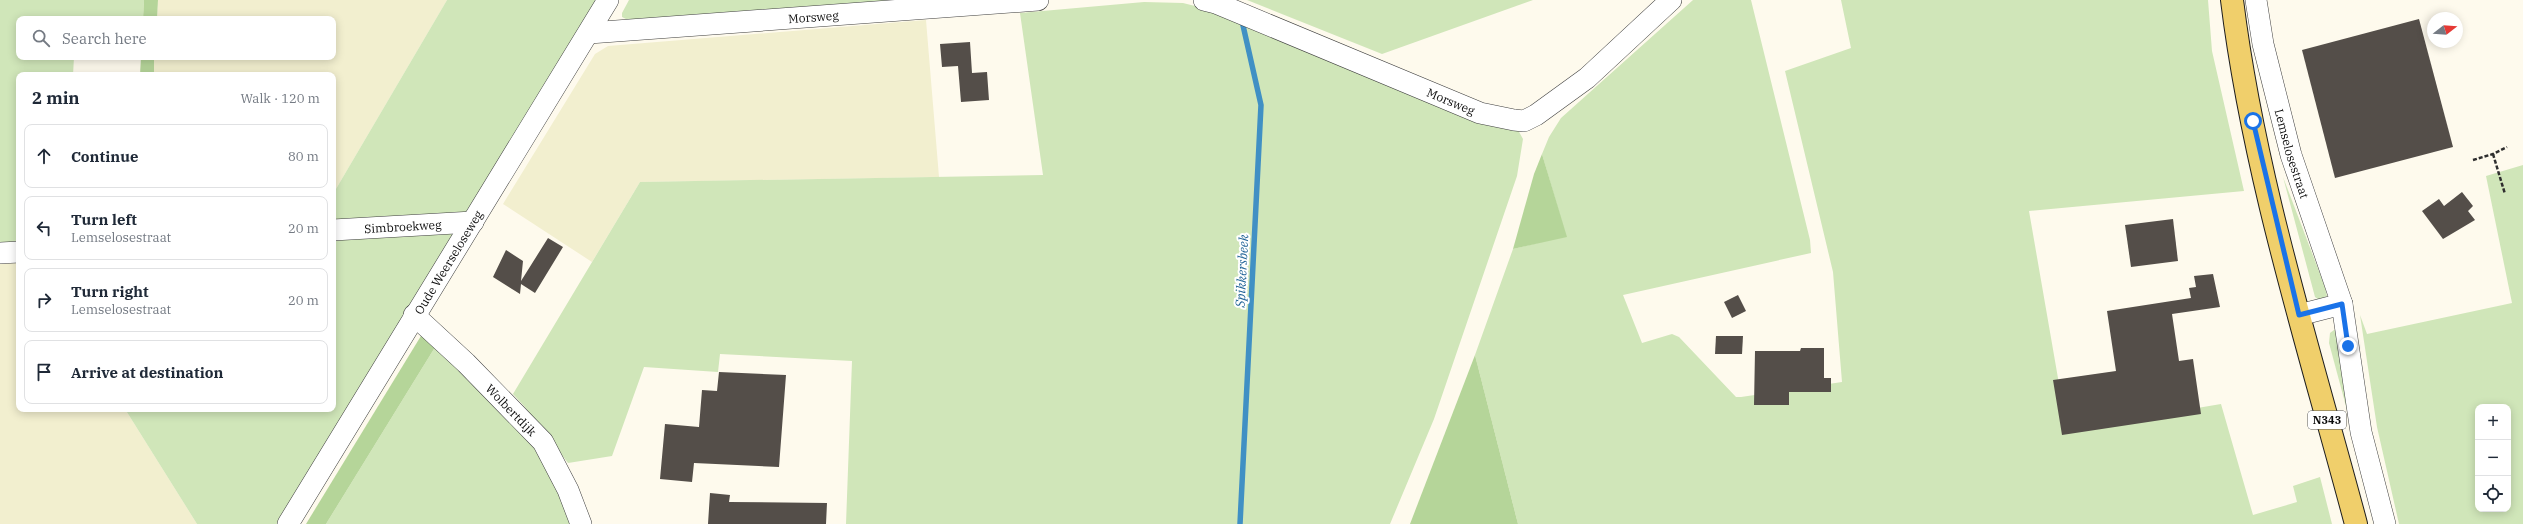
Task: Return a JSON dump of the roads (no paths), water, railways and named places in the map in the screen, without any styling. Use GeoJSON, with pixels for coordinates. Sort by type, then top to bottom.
{"type":"FeatureCollection","features":[{"type":"Feature","properties":{"kind":"main road","name":"N343"},"geometry":{"type":"LineString","coordinates":[[2232,0],[2253,121],[2299,315],[2356,524]]}},
{"type":"Feature","properties":{"kind":"street","name":"Oude Weerseloseweg"},"geometry":{"type":"LineString","coordinates":[[288,524],[414,315],[590,33],[608,0]]}},
{"type":"Feature","properties":{"kind":"street","name":"Morsweg"},"geometry":{"type":"LineString","coordinates":[[590,33],[1038,0]]}},
{"type":"Feature","properties":{"kind":"street","name":"Morsweg"},"geometry":{"type":"LineString","coordinates":[[1204,0],[1216,3],[1480,113],[1504,119],[1524,121],[1546,109],[1587,78],[1671,0]]}},
{"type":"Feature","properties":{"kind":"street","name":"Lemselosestraat"},"geometry":{"type":"LineString","coordinates":[[2256,0],[2263,44],[2290,155],[2342,304],[2361,432],[2385,524]]}},
{"type":"Feature","properties":{"kind":"street","name":"Simbroekweg"},"geometry":{"type":"LineString","coordinates":[[336,230],[473,222]]}},
{"type":"Feature","properties":{"kind":"street"},"geometry":{"type":"LineString","coordinates":[[0,253],[16,252]]}},
{"type":"Feature","properties":{"kind":"street"},"geometry":{"type":"LineString","coordinates":[[2299,315],[2342,304]]}},
{"type":"Feature","properties":{"kind":"street","name":"Wolbertdijk"},"geometry":{"type":"LineString","coordinates":[[414,315],[466,363],[543,442],[568,490],[581,524]]}},
{"type":"Feature","properties":{"kind":"waterway","name":"Spikkersbeek"},"geometry":{"type":"LineString","coordinates":[[1240,524],[1261,105],[1242,21]]}}]}
